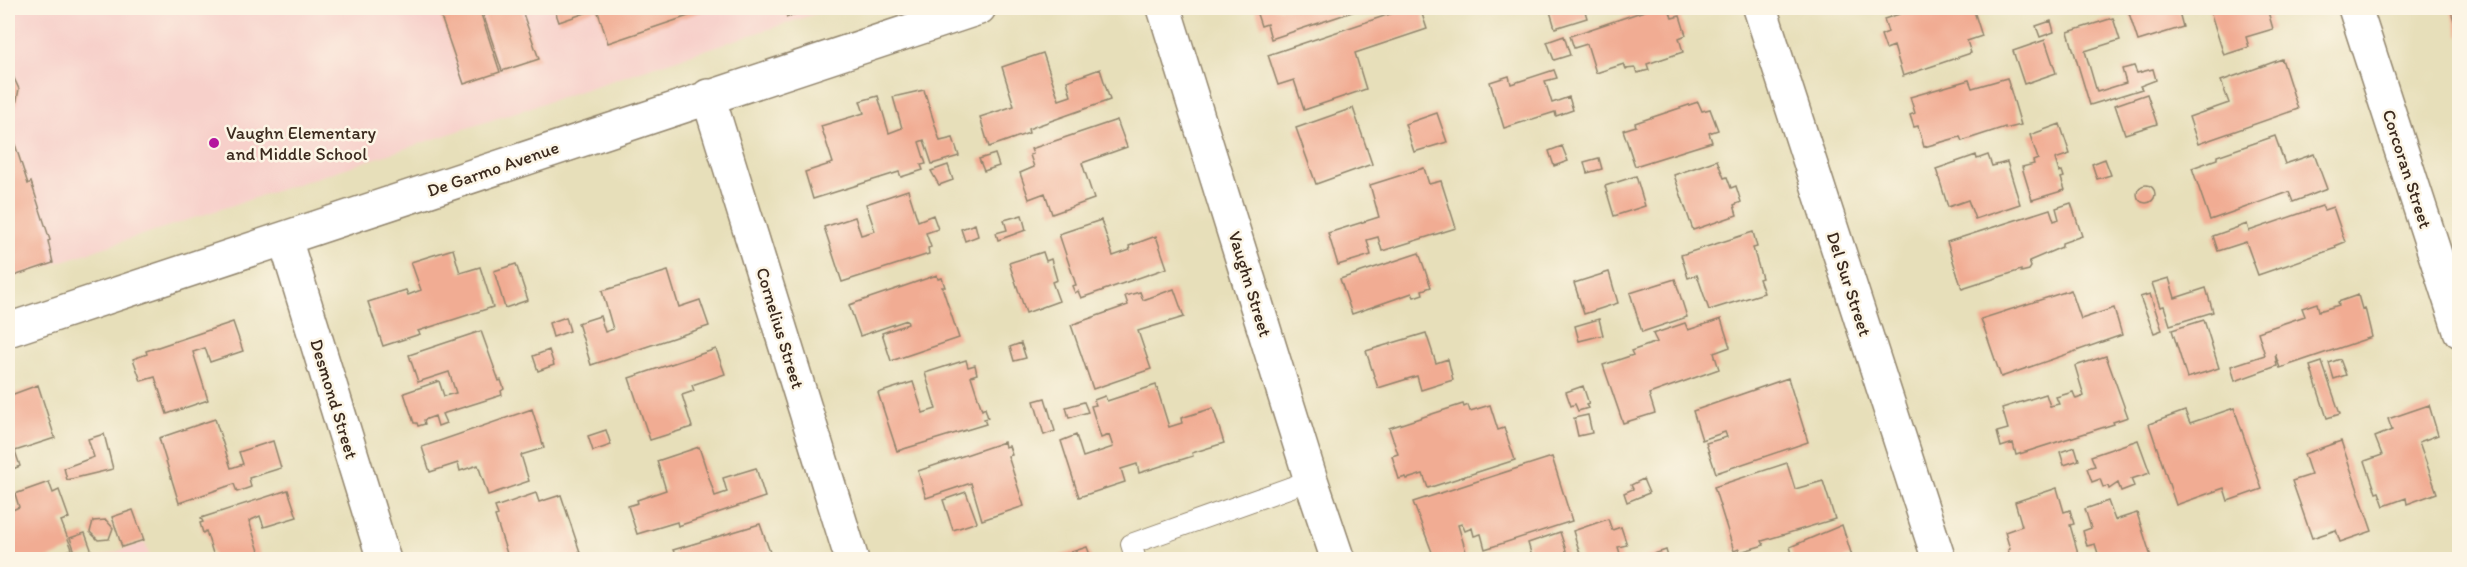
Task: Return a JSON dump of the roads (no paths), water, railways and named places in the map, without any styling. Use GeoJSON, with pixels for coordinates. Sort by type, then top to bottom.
{"type":"FeatureCollection","features":[{"type":"Feature","properties":{"kind":"street","name":"De Garmo Avenue"},"geometry":{"type":"LineString","coordinates":[[8,330],[708,96],[980,8]]}},
{"type":"Feature","properties":{"kind":"street","name":"Vaughn Street"},"geometry":{"type":"LineString","coordinates":[[1164,8],[1338,560]]}},
{"type":"Feature","properties":{"kind":"street","name":"Del Sur Street"},"geometry":{"type":"LineString","coordinates":[[1760,8],[1939,560]]}},
{"type":"Feature","properties":{"kind":"street","name":"Corcoran Street"},"geometry":{"type":"LineString","coordinates":[[2355,8],[2460,331]]}},
{"type":"Feature","properties":{"kind":"street","name":"Cornelius Street"},"geometry":{"type":"LineString","coordinates":[[708,96],[852,560]]}},
{"type":"Feature","properties":{"kind":"street","name":"Desmond Street"},"geometry":{"type":"LineString","coordinates":[[285,239],[384,560]]}},
{"type":"Feature","properties":{"kind":"lane"},"geometry":{"type":"LineString","coordinates":[[1136,560],[1131,544],[1311,480]]}},
{"type":"Feature","properties":{"kind":"place","name":"Vaughn Elementary and Middle School"},"geometry":{"type":"Point","coordinates":[214,143]}}]}
